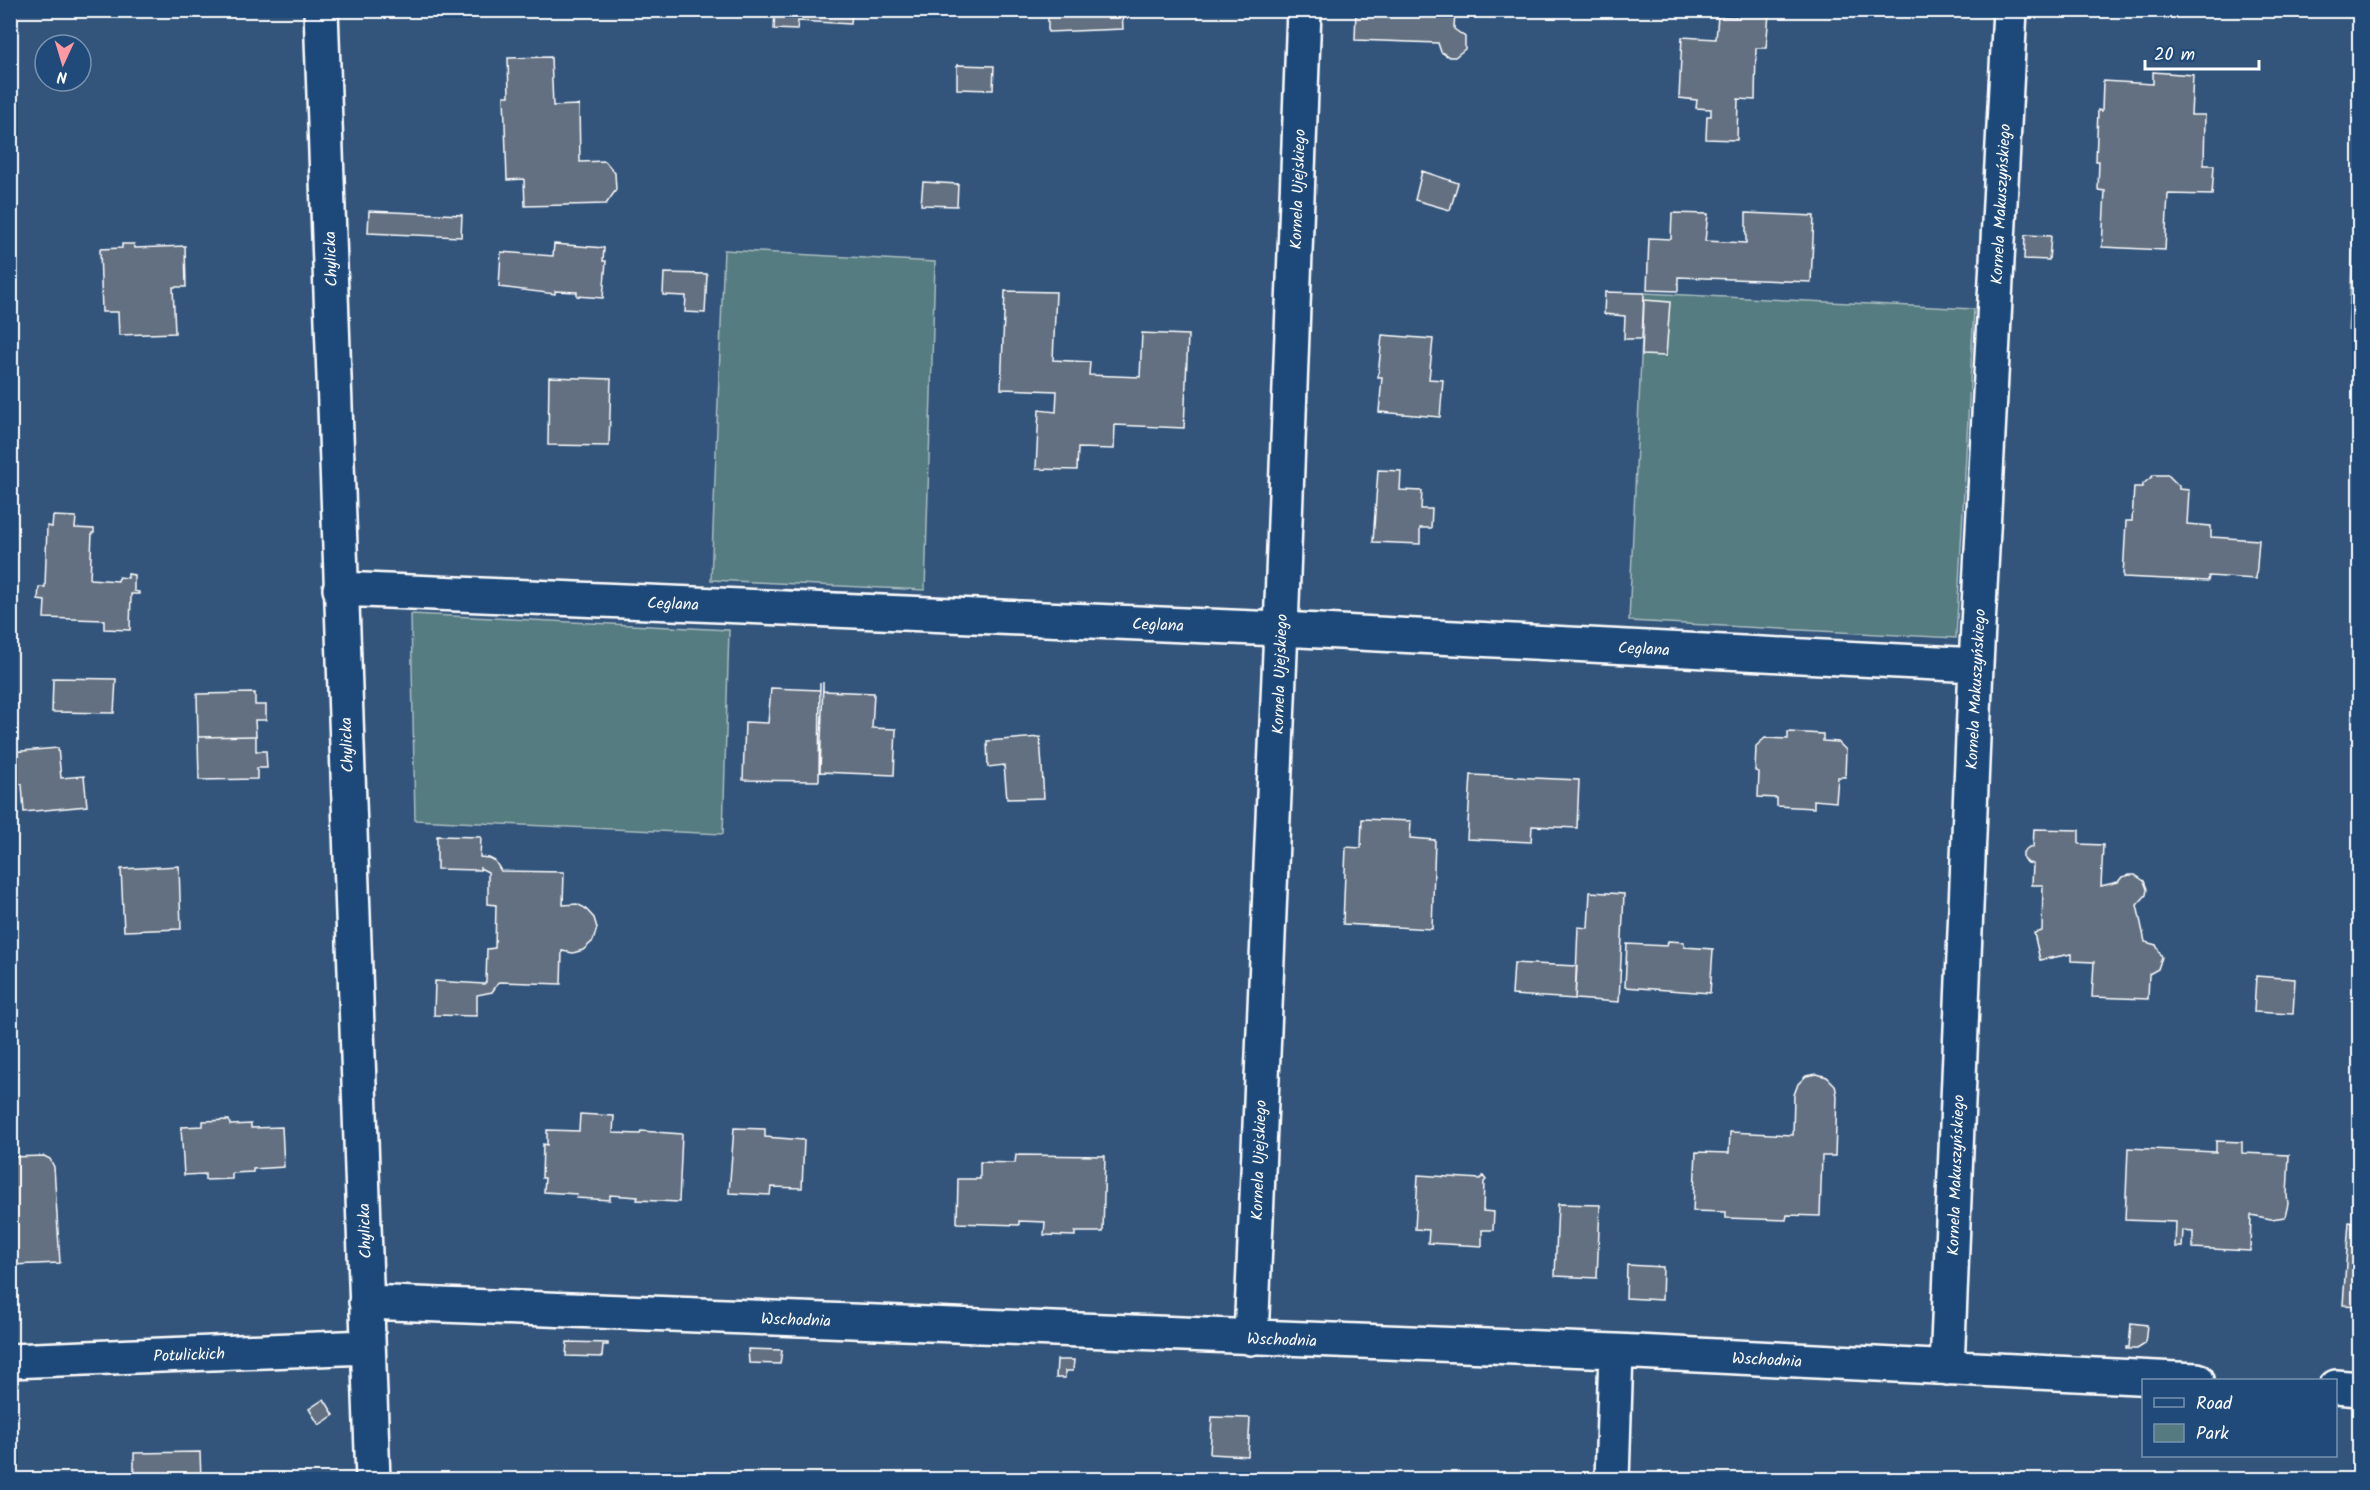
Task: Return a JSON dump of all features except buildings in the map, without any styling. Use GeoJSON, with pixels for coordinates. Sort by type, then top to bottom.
{"type":"FeatureCollection","features":[{"type":"Feature","properties":{"kind":"street","name":"Chylicka"},"geometry":{"type":"LineString","coordinates":[[321,10],[373,1479]]}},
{"type":"Feature","properties":{"kind":"street","name":"Kornela Ujejskiego"},"geometry":{"type":"LineString","coordinates":[[1251,1338],[1304,10]]}},
{"type":"Feature","properties":{"kind":"street","name":"Kornela Makuszyńskiego"},"geometry":{"type":"LineString","coordinates":[[1947,1368],[1976,665],[2010,10]]}},
{"type":"Feature","properties":{"kind":"street","name":"Ceglana"},"geometry":{"type":"LineString","coordinates":[[340,589],[1281,629],[1976,665]]}},
{"type":"Feature","properties":{"kind":"street","name":"Wschodnia"},"geometry":{"type":"LineString","coordinates":[[366,1302],[1616,1351],[2176,1379]]}},
{"type":"Feature","properties":{"kind":"street","name":"Potulickich"},"geometry":{"type":"LineString","coordinates":[[10,1361],[368,1347]]}},
{"type":"Feature","properties":{"kind":"street"},"geometry":{"type":"LineString","coordinates":[[1612,1479],[1616,1351]]}},
{"type":"Feature","properties":{"kind":"street"},"geometry":{"type":"LineString","coordinates":[[2337,1388],[2360,1389]]}},
{"type":"Feature","properties":{"kind":"green space"},"geometry":{"type":"Polygon","coordinates":[[[2359,146],[2360,330],[2359,331],[2348,330],[2359,146]]]}},
{"type":"Feature","properties":{"kind":"green space"},"geometry":{"type":"Polygon","coordinates":[[[724,250],[935,262],[925,590],[711,580],[724,250]]]}},
{"type":"Feature","properties":{"kind":"green space"},"geometry":{"type":"Polygon","coordinates":[[[1644,293],[1974,309],[1956,638],[1629,621],[1644,293]]]}},
{"type":"Feature","properties":{"kind":"green space"},"geometry":{"type":"Polygon","coordinates":[[[411,614],[729,630],[723,834],[415,820],[411,614]]]}}]}
